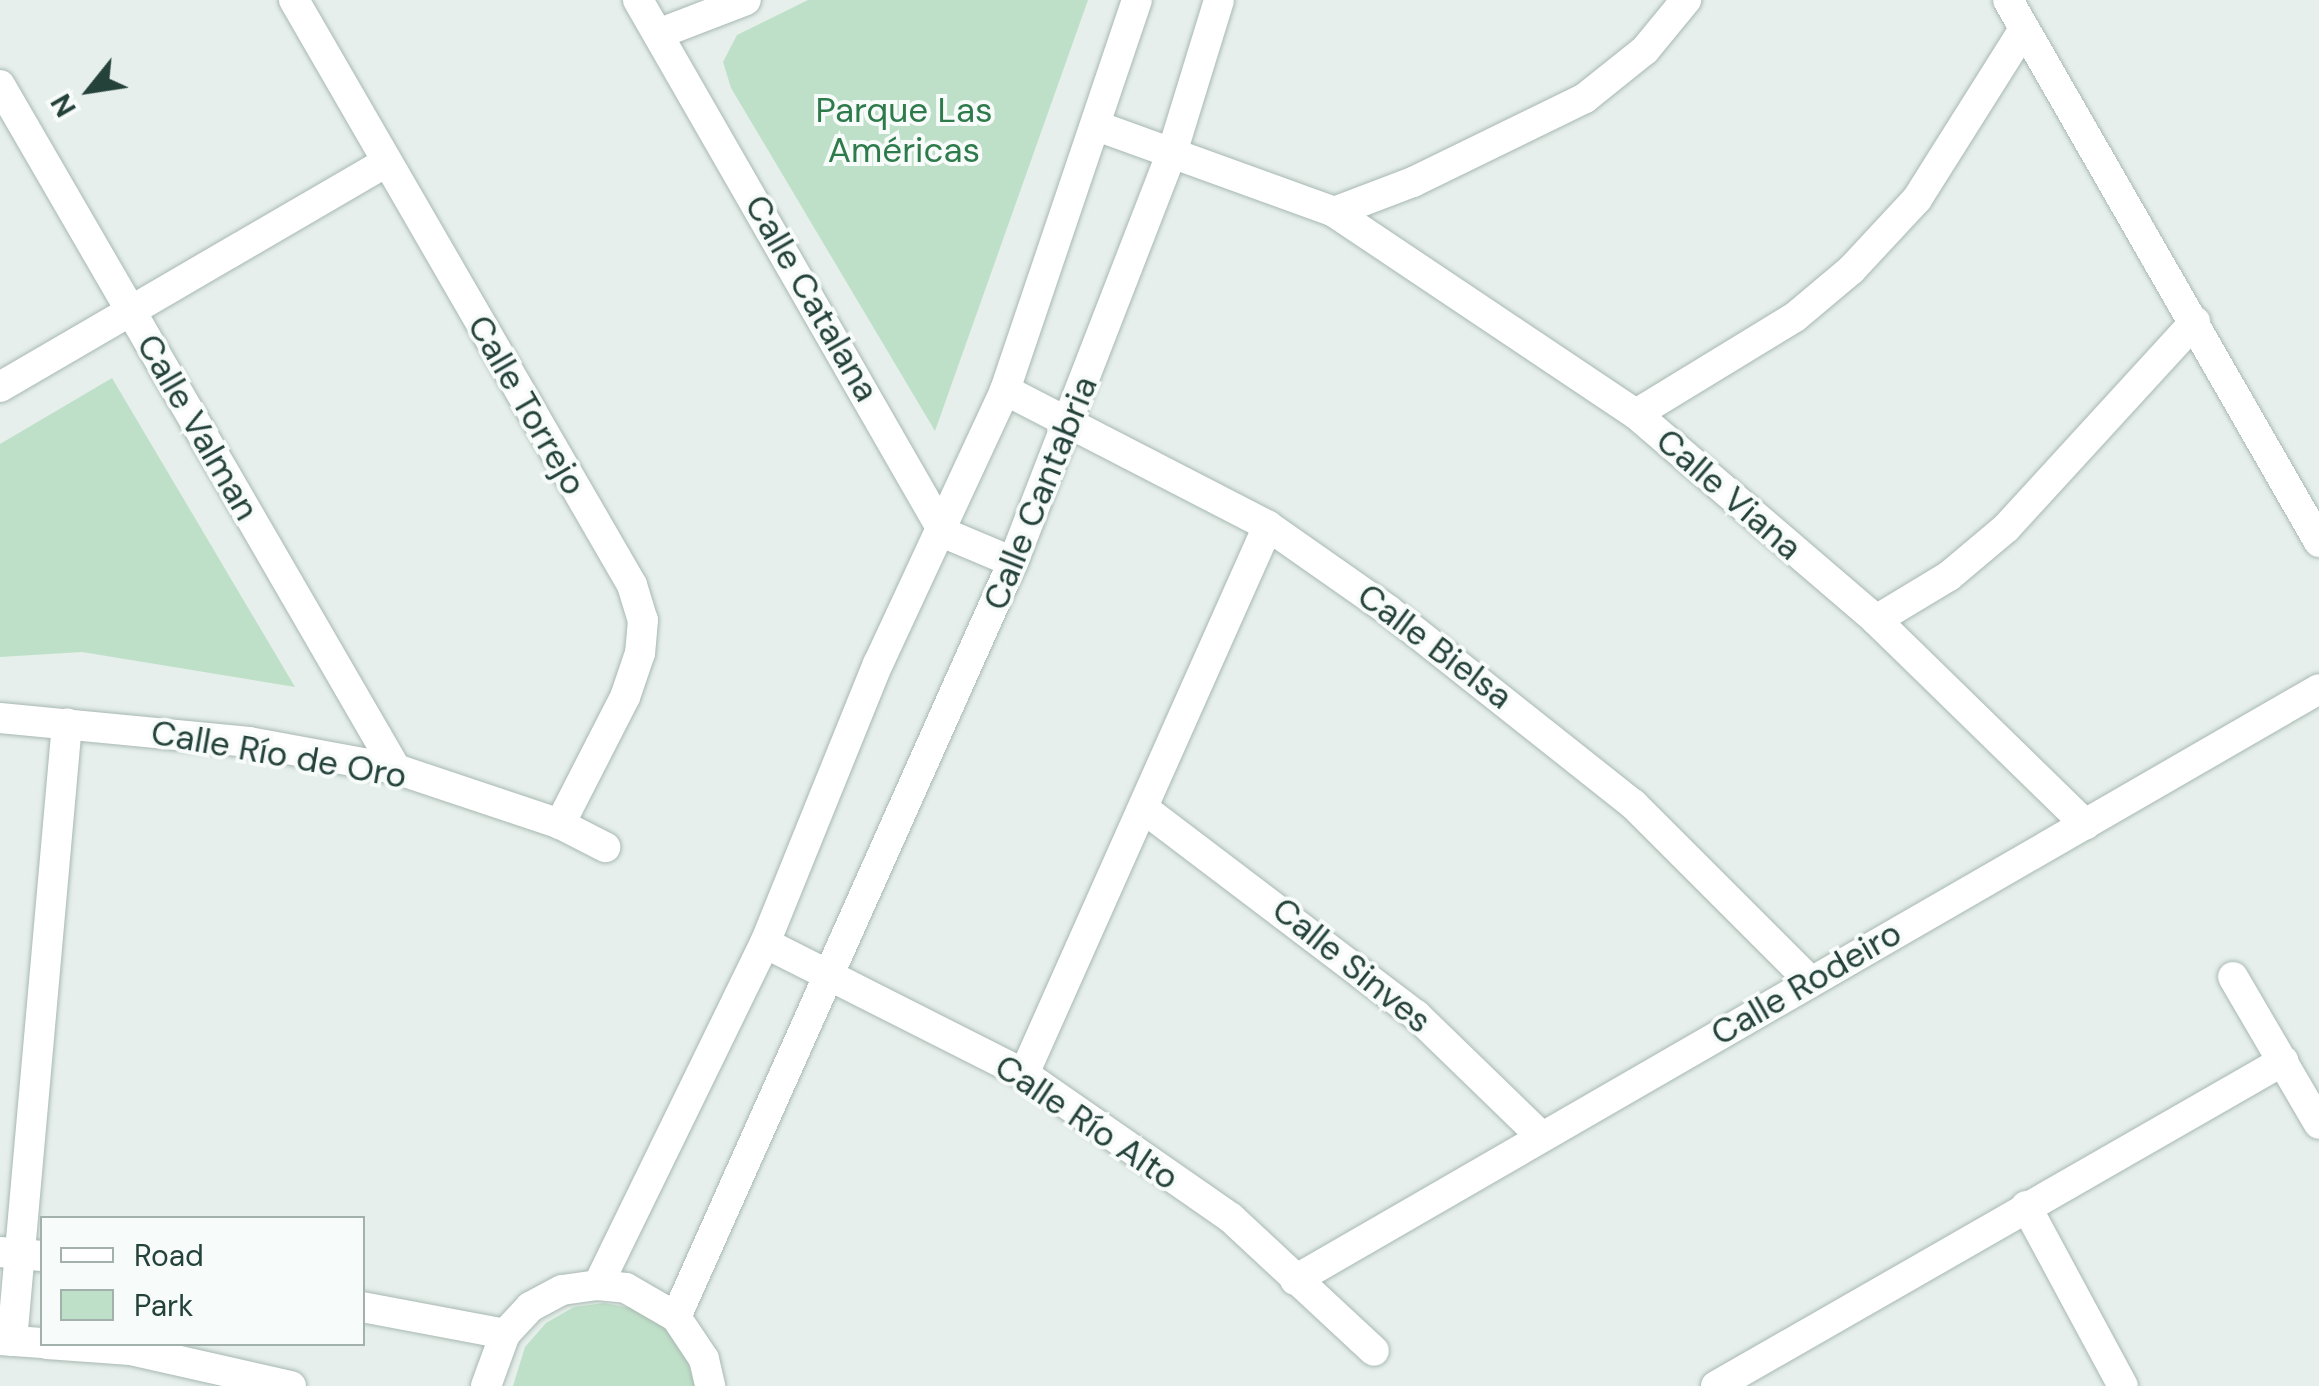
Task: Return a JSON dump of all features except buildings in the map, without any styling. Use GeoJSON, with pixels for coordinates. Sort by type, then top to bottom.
{"type":"FeatureCollection","features":[{"type":"Feature","properties":{"kind":"street","name":"Calle Torrejo"},"geometry":{"type":"LineString","coordinates":[[294,0],[624,572],[643,620],[626,696],[560,824]]}},
{"type":"Feature","properties":{"kind":"street","name":"Calle Catalana"},"geometry":{"type":"LineString","coordinates":[[638,0],[944,532]]}},
{"type":"Feature","properties":{"kind":"street"},"geometry":{"type":"LineString","coordinates":[[658,34],[746,0]]}},
{"type":"Feature","properties":{"kind":"street","name":"Calle Cantabria"},"geometry":{"type":"LineString","coordinates":[[598,1285],[765,944],[878,664],[944,532],[1005,390],[1137,0]]}},
{"type":"Feature","properties":{"kind":"street","name":"Calle Cantabria"},"geometry":{"type":"LineString","coordinates":[[676,1316],[1014,562],[1072,421],[1172,153],[1219,0]]}},
{"type":"Feature","properties":{"kind":"street"},"geometry":{"type":"LineString","coordinates":[[1334,212],[1430,174],[1585,98],[1645,50],[1686,0]]}},
{"type":"Feature","properties":{"kind":"street"},"geometry":{"type":"LineString","coordinates":[[2008,0],[2319,542]]}},
{"type":"Feature","properties":{"kind":"street"},"geometry":{"type":"LineString","coordinates":[[1636,414],[1795,317],[1851,270],[1917,199],[2024,28]]}},
{"type":"Feature","properties":{"kind":"street","name":"Calle Valman"},"geometry":{"type":"LineString","coordinates":[[0,85],[396,769]]}},
{"type":"Feature","properties":{"kind":"street","name":"Calle Viana"},"geometry":{"type":"LineString","coordinates":[[1097,126],[1334,212],[1636,414],[1876,620],[2086,826]]}},
{"type":"Feature","properties":{"kind":"street"},"geometry":{"type":"LineString","coordinates":[[0,387],[386,162]]}},
{"type":"Feature","properties":{"kind":"street"},"geometry":{"type":"LineString","coordinates":[[1876,620],[1948,576],[2006,528],[2195,322]]}},
{"type":"Feature","properties":{"kind":"street","name":"Calle Bielsa"},"geometry":{"type":"LineString","coordinates":[[1005,390],[1072,421],[1268,526],[1533,720],[1632,804],[1809,980]]}},
{"type":"Feature","properties":{"kind":"street"},"geometry":{"type":"LineString","coordinates":[[1024,1074],[1146,810],[1268,526]]}},
{"type":"Feature","properties":{"kind":"street"},"geometry":{"type":"LineString","coordinates":[[944,532],[1014,562]]}},
{"type":"Feature","properties":{"kind":"street","name":"Calle Rodeiro"},"geometry":{"type":"LineString","coordinates":[[1294,1280],[2319,689]]}},
{"type":"Feature","properties":{"kind":"street","name":"Calle Río de Oro"},"geometry":{"type":"LineString","coordinates":[[0,718],[248,742],[396,769],[560,824],[605,846]]}},
{"type":"Feature","properties":{"kind":"street"},"geometry":{"type":"LineString","coordinates":[[26,1342],[22,1254],[67,723]]}},
{"type":"Feature","properties":{"kind":"street","name":"Calle Sinves"},"geometry":{"type":"LineString","coordinates":[[1146,810],[1416,1015],[1542,1137]]}},
{"type":"Feature","properties":{"kind":"street","name":"Calle Río Alto"},"geometry":{"type":"LineString","coordinates":[[765,944],[832,974],[1024,1074],[1231,1218],[1374,1351]]}},
{"type":"Feature","properties":{"kind":"street"},"geometry":{"type":"LineString","coordinates":[[2233,978],[2319,1124]]}},
{"type":"Feature","properties":{"kind":"street"},"geometry":{"type":"LineString","coordinates":[[1716,1386],[2283,1061]]}},
{"type":"Feature","properties":{"kind":"street"},"geometry":{"type":"LineString","coordinates":[[2026,1206],[2123,1386]]}},
{"type":"Feature","properties":{"kind":"street"},"geometry":{"type":"LineString","coordinates":[[486,1386],[505,1334],[530,1308],[562,1290],[598,1285],[640,1294],[676,1316],[698,1348],[710,1386]]}},
{"type":"Feature","properties":{"kind":"street"},"geometry":{"type":"LineString","coordinates":[[365,1308],[505,1334]]}},
{"type":"Feature","properties":{"kind":"street"},"geometry":{"type":"LineString","coordinates":[[78,1346],[131,1350],[291,1386]]}},
{"type":"Feature","properties":{"kind":"green space","name":"Parque Las Américas"},"geometry":{"type":"Polygon","coordinates":[[[808,0],[1088,0],[935,431],[731,88],[723,62],[737,35],[808,0]]]}},
{"type":"Feature","properties":{"kind":"green space"},"geometry":{"type":"Polygon","coordinates":[[[112,378],[295,687],[82,652],[0,657],[0,444],[112,378]]]}},
{"type":"Feature","properties":{"kind":"green space"},"geometry":{"type":"Polygon","coordinates":[[[604,1303],[636,1309],[664,1325],[684,1349],[695,1386],[513,1386],[525,1347],[546,1323],[574,1307],[604,1303]]]}}]}
